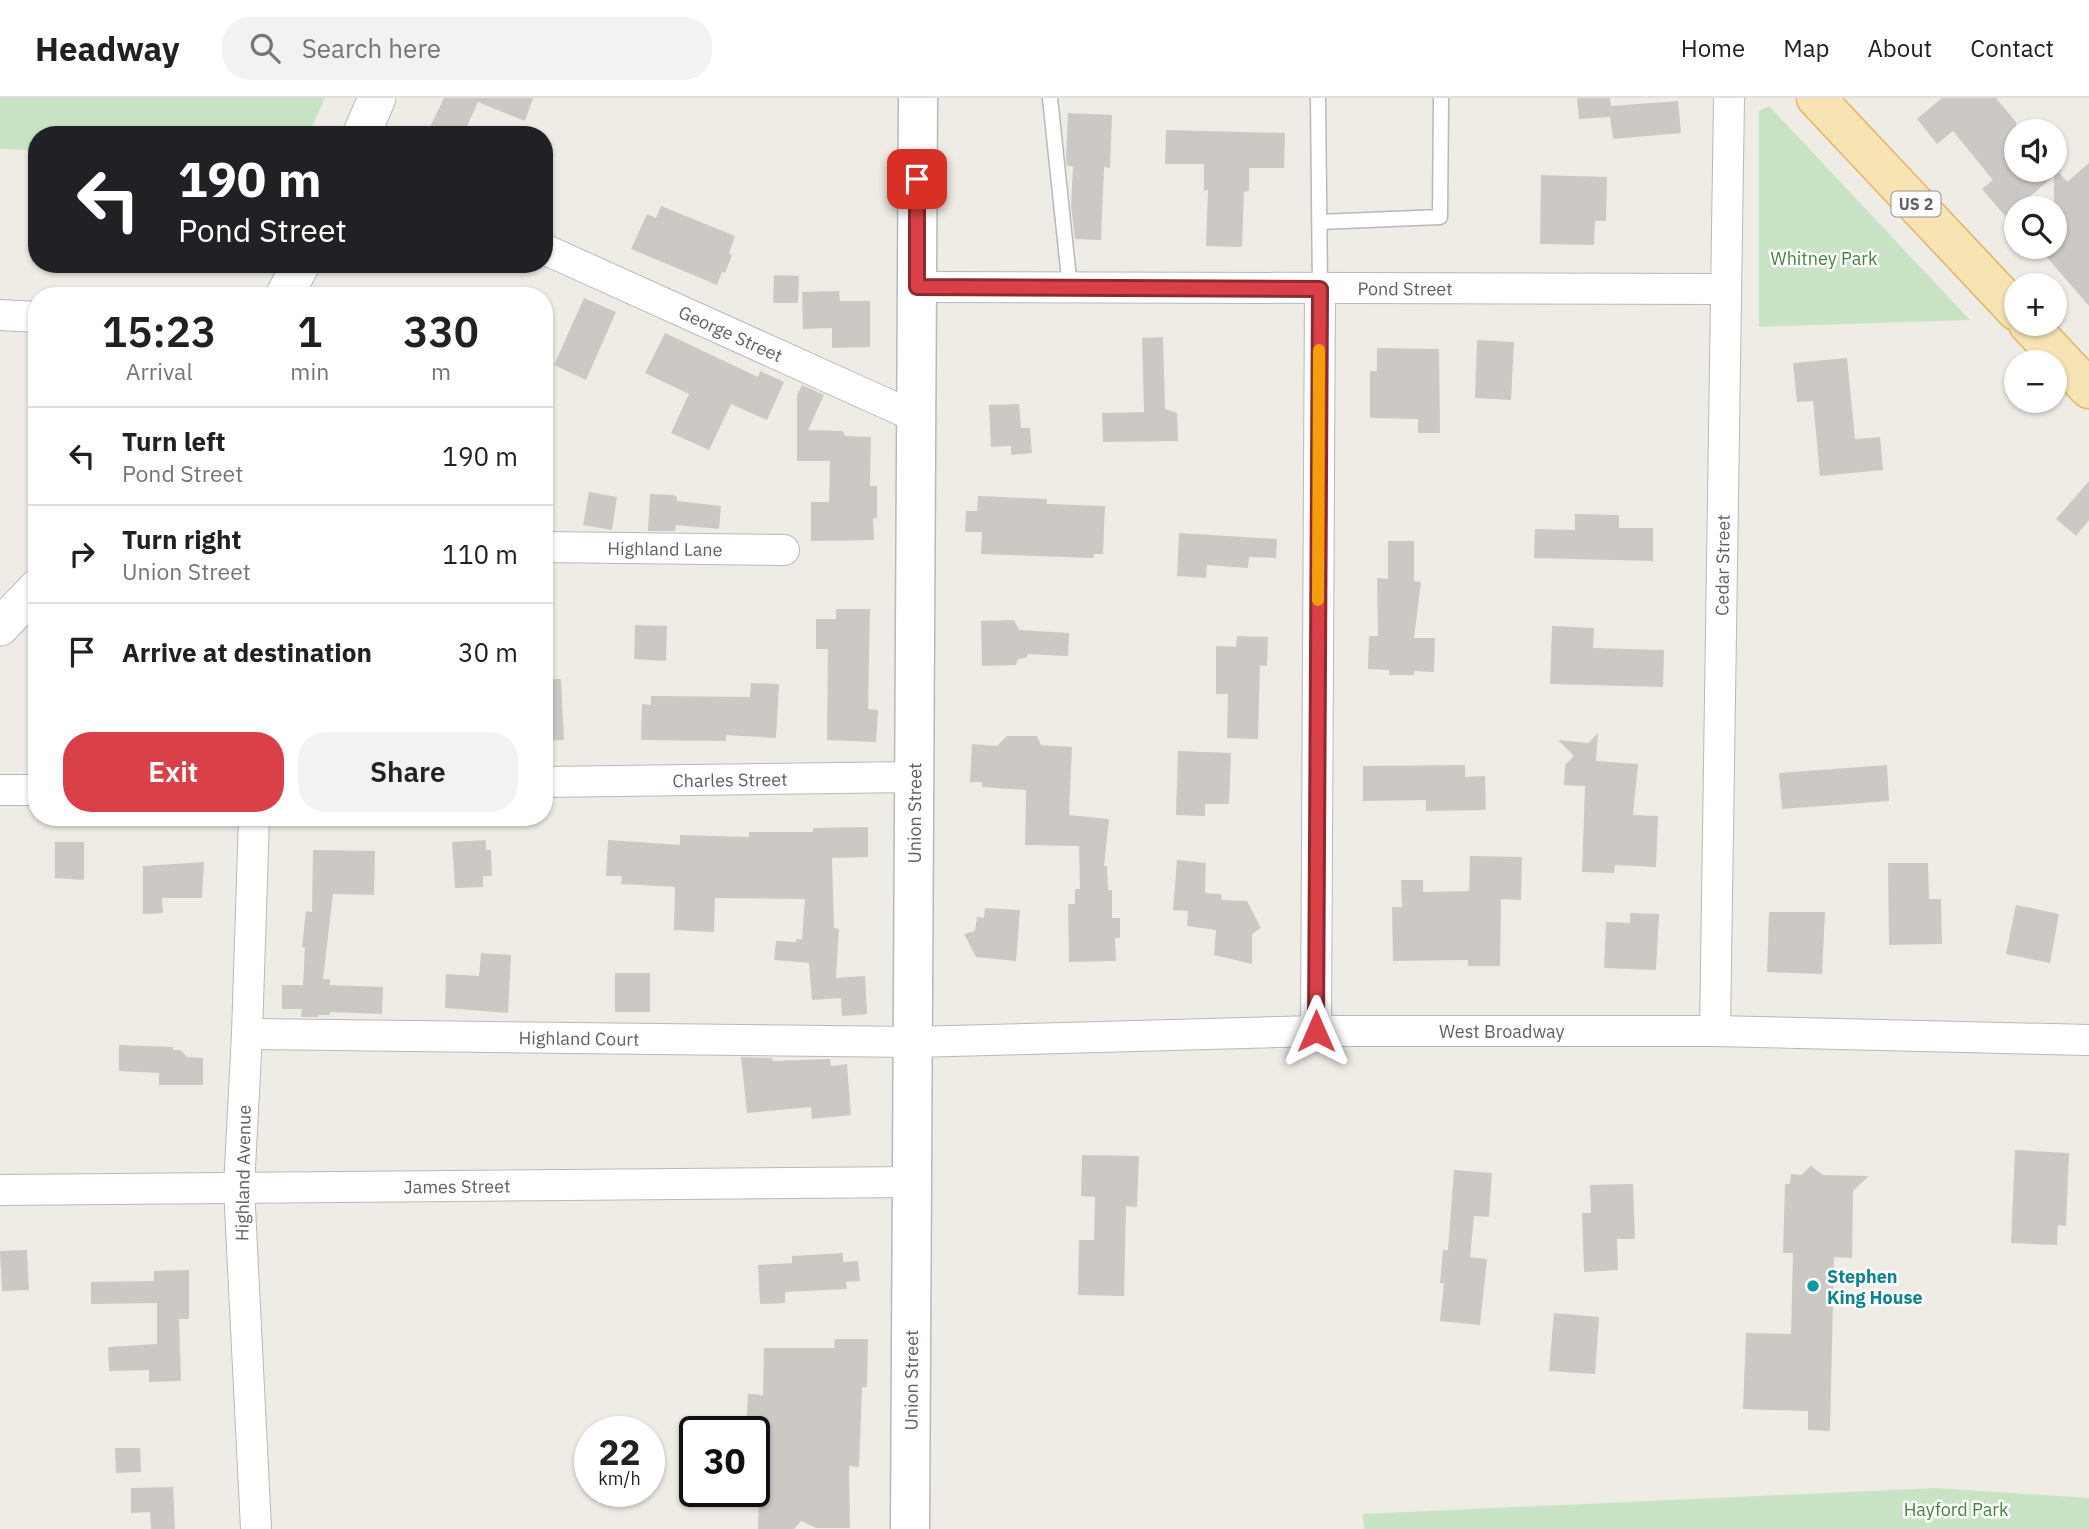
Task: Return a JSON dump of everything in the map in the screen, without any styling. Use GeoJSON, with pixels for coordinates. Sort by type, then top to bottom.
{"type":"FeatureCollection","features":[{"type":"Feature","properties":{"kind":"main road","name":"Union Street"},"geometry":{"type":"LineString","coordinates":[[910,1529],[918,98]]}},
{"type":"Feature","properties":{"kind":"main road","name":"US 2"},"geometry":{"type":"LineString","coordinates":[[1816,98],[2004,298]]}},
{"type":"Feature","properties":{"kind":"main road"},"geometry":{"type":"LineString","coordinates":[[2039,336],[2089,389]]}},
{"type":"Feature","properties":{"kind":"street"},"geometry":{"type":"LineString","coordinates":[[365,126],[377,98]]}},
{"type":"Feature","properties":{"kind":"street","name":"Cedar Street"},"geometry":{"type":"LineString","coordinates":[[1715,1031],[1729,98]]}},
{"type":"Feature","properties":{"kind":"street","name":"George Street"},"geometry":{"type":"LineString","coordinates":[[553,253],[916,417]]}},
{"type":"Feature","properties":{"kind":"street","name":"Pond Street"},"geometry":{"type":"LineString","coordinates":[[917,287],[1726,289]]}},
{"type":"Feature","properties":{"kind":"street"},"geometry":{"type":"LineString","coordinates":[[1316,1031],[1320,289]]}},
{"type":"Feature","properties":{"kind":"street"},"geometry":{"type":"LineString","coordinates":[[0,315],[28,317]]}},
{"type":"Feature","properties":{"kind":"street","name":"Highland Lane"},"geometry":{"type":"LineString","coordinates":[[553,547],[784,550]]}},
{"type":"Feature","properties":{"kind":"street"},"geometry":{"type":"LineString","coordinates":[[0,626],[28,597]]}},
{"type":"Feature","properties":{"kind":"street","name":"Charles Street"},"geometry":{"type":"LineString","coordinates":[[553,782],[914,777]]}},
{"type":"Feature","properties":{"kind":"street"},"geometry":{"type":"LineString","coordinates":[[0,790],[28,790]]}},
{"type":"Feature","properties":{"kind":"street","name":"Highland Avenue"},"geometry":{"type":"LineString","coordinates":[[254,826],[239,1187],[256,1529]]}},
{"type":"Feature","properties":{"kind":"street","name":"West Broadway"},"geometry":{"type":"LineString","coordinates":[[913,1042],[1316,1031],[1715,1031],[2089,1040]]}},
{"type":"Feature","properties":{"kind":"street","name":"Highland Court"},"geometry":{"type":"LineString","coordinates":[[247,1034],[913,1042]]}},
{"type":"Feature","properties":{"kind":"street","name":"James Street"},"geometry":{"type":"LineString","coordinates":[[0,1190],[912,1182]]}},
{"type":"Feature","properties":{"kind":"lane"},"geometry":{"type":"LineString","coordinates":[[1051,98],[1070,288]]}},
{"type":"Feature","properties":{"kind":"lane"},"geometry":{"type":"LineString","coordinates":[[1318,98],[1320,289]]}},
{"type":"Feature","properties":{"kind":"lane"},"geometry":{"type":"LineString","coordinates":[[1319,222],[1440,216],[1441,98]]}},
{"type":"Feature","properties":{"kind":"green space"},"geometry":{"type":"Polygon","coordinates":[[[0,98],[325,98],[312,126],[28,126],[28,150],[0,149],[0,98]]]}},
{"type":"Feature","properties":{"kind":"green space","name":"Whitney Park"},"geometry":{"type":"Polygon","coordinates":[[[1769,106],[1970,320],[1759,327],[1759,111],[1769,106]]]}},
{"type":"Feature","properties":{"kind":"green space","name":"Hayford Park"},"geometry":{"type":"Polygon","coordinates":[[[1936,1488],[2089,1498],[2089,1529],[1364,1529],[1363,1514],[1936,1488]]]}},
{"type":"Feature","properties":{"kind":"building"},"geometry":{"type":"Polygon","coordinates":[[[444,98],[533,98],[525,121],[478,102],[467,126],[430,126],[444,98]]]}},
{"type":"Feature","properties":{"kind":"building"},"geometry":{"type":"Polygon","coordinates":[[[1577,98],[1610,98],[1611,106],[1678,101],[1681,133],[1613,139],[1610,117],[1579,119],[1577,98]]]}},
{"type":"Feature","properties":{"kind":"building"},"geometry":{"type":"Polygon","coordinates":[[[1942,98],[1996,98],[2014,119],[2004,119],[2004,182],[2047,182],[2031,196],[2004,196],[2004,215],[1982,189],[1993,180],[1953,131],[1937,144],[1917,119],[1942,98]]]}},
{"type":"Feature","properties":{"kind":"building"},"geometry":{"type":"Polygon","coordinates":[[[1068,113],[1112,115],[1110,168],[1104,167],[1101,240],[1075,239],[1071,206],[1073,166],[1067,166],[1066,159],[1068,113]]]}},
{"type":"Feature","properties":{"kind":"building"},"geometry":{"type":"Polygon","coordinates":[[[1166,130],[1285,133],[1284,168],[1249,168],[1249,191],[1244,192],[1242,247],[1206,246],[1208,190],[1204,191],[1204,164],[1165,164],[1166,130]]]}},
{"type":"Feature","properties":{"kind":"building"},"geometry":{"type":"Polygon","coordinates":[[[2089,163],[2089,306],[2067,281],[2067,273],[2060,273],[2048,259],[2067,259],[2067,196],[2054,196],[2054,182],[2067,182],[2089,163]]]}},
{"type":"Feature","properties":{"kind":"building"},"geometry":{"type":"Polygon","coordinates":[[[1541,175],[1607,177],[1606,221],[1595,221],[1594,245],[1540,244],[1541,175]]]}},
{"type":"Feature","properties":{"kind":"building"},"geometry":{"type":"Polygon","coordinates":[[[661,206],[735,236],[729,253],[732,255],[717,285],[631,249],[647,214],[656,218],[661,206]]]}},
{"type":"Feature","properties":{"kind":"building"},"geometry":{"type":"Polygon","coordinates":[[[774,275],[799,276],[798,303],[773,303],[774,275]]]}},
{"type":"Feature","properties":{"kind":"building"},"geometry":{"type":"Polygon","coordinates":[[[839,291],[840,301],[870,301],[870,347],[832,348],[832,328],[803,329],[802,292],[839,291]]]}},
{"type":"Feature","properties":{"kind":"building"},"geometry":{"type":"Polygon","coordinates":[[[584,298],[616,312],[586,380],[554,365],[584,298]]]}},
{"type":"Feature","properties":{"kind":"building"},"geometry":{"type":"Polygon","coordinates":[[[665,333],[758,377],[760,371],[784,382],[767,420],[731,404],[709,450],[671,433],[689,394],[645,373],[665,333]]]}},
{"type":"Feature","properties":{"kind":"building"},"geometry":{"type":"Polygon","coordinates":[[[1163,337],[1165,409],[1177,413],[1178,441],[1103,442],[1102,413],[1144,412],[1142,338],[1163,337]]]}},
{"type":"Feature","properties":{"kind":"building"},"geometry":{"type":"Polygon","coordinates":[[[1477,340],[1514,342],[1511,400],[1475,398],[1477,340]]]}},
{"type":"Feature","properties":{"kind":"building"},"geometry":{"type":"Polygon","coordinates":[[[1377,348],[1439,349],[1440,433],[1418,433],[1418,419],[1370,418],[1370,371],[1377,371],[1377,348]]]}},
{"type":"Feature","properties":{"kind":"building"},"geometry":{"type":"Polygon","coordinates":[[[1847,358],[1855,439],[1880,437],[1883,470],[1820,476],[1813,401],[1797,402],[1793,363],[1847,358]]]}},
{"type":"Feature","properties":{"kind":"building"},"geometry":{"type":"Polygon","coordinates":[[[802,385],[824,395],[808,430],[843,431],[845,436],[871,437],[870,486],[877,486],[877,518],[873,518],[874,540],[811,541],[811,502],[829,502],[830,461],[797,461],[797,395],[802,385]]]}},
{"type":"Feature","properties":{"kind":"building"},"geometry":{"type":"Polygon","coordinates":[[[1019,404],[1021,428],[1030,428],[1032,453],[1011,455],[1011,446],[991,447],[989,405],[1019,404]]]}},
{"type":"Feature","properties":{"kind":"building"},"geometry":{"type":"Polygon","coordinates":[[[2089,481],[2089,520],[2076,536],[2056,519],[2089,481]]]}},
{"type":"Feature","properties":{"kind":"building"},"geometry":{"type":"Polygon","coordinates":[[[589,492],[617,497],[612,530],[583,525],[589,492]]]}},
{"type":"Feature","properties":{"kind":"building"},"geometry":{"type":"Polygon","coordinates":[[[650,494],[673,495],[677,497],[677,501],[721,506],[719,529],[676,525],[675,531],[648,531],[650,494]]]}},
{"type":"Feature","properties":{"kind":"building"},"geometry":{"type":"Polygon","coordinates":[[[978,496],[1047,499],[1047,504],[1105,506],[1103,554],[1094,554],[1093,558],[981,554],[982,532],[965,532],[966,511],[977,511],[978,496]]]}},
{"type":"Feature","properties":{"kind":"building"},"geometry":{"type":"Polygon","coordinates":[[[1575,514],[1619,515],[1619,528],[1653,528],[1653,561],[1534,558],[1535,529],[1575,530],[1575,514]]]}},
{"type":"Feature","properties":{"kind":"building"},"geometry":{"type":"Polygon","coordinates":[[[1179,533],[1277,539],[1276,558],[1249,557],[1248,568],[1207,565],[1206,578],[1177,576],[1179,533]]]}},
{"type":"Feature","properties":{"kind":"building"},"geometry":{"type":"Polygon","coordinates":[[[1388,541],[1414,541],[1414,581],[1421,582],[1414,638],[1435,638],[1434,672],[1414,671],[1414,675],[1389,675],[1389,670],[1368,669],[1369,636],[1378,636],[1377,578],[1388,579],[1388,541]]]}},
{"type":"Feature","properties":{"kind":"building"},"geometry":{"type":"Polygon","coordinates":[[[836,609],[870,609],[868,709],[878,710],[876,742],[827,740],[828,649],[816,649],[816,619],[836,619],[836,609]]]}},
{"type":"Feature","properties":{"kind":"building"},"geometry":{"type":"Polygon","coordinates":[[[1014,620],[1019,630],[1069,633],[1068,656],[1028,654],[1026,658],[1018,659],[1016,665],[982,666],[981,621],[1014,620]]]}},
{"type":"Feature","properties":{"kind":"building"},"geometry":{"type":"Polygon","coordinates":[[[635,625],[667,626],[666,661],[634,659],[635,625]]]}},
{"type":"Feature","properties":{"kind":"building"},"geometry":{"type":"Polygon","coordinates":[[[1552,626],[1594,628],[1593,648],[1664,650],[1663,687],[1550,684],[1552,626]]]}},
{"type":"Feature","properties":{"kind":"building"},"geometry":{"type":"Polygon","coordinates":[[[1237,636],[1268,637],[1267,666],[1260,665],[1258,739],[1227,738],[1228,694],[1216,694],[1216,646],[1236,647],[1237,636]]]}},
{"type":"Feature","properties":{"kind":"building"},"geometry":{"type":"Polygon","coordinates":[[[553,679],[561,679],[564,740],[553,741],[553,679]]]}},
{"type":"Feature","properties":{"kind":"building"},"geometry":{"type":"Polygon","coordinates":[[[751,683],[779,684],[776,738],[726,735],[726,741],[641,740],[642,704],[651,705],[651,696],[750,697],[751,683]]]}},
{"type":"Feature","properties":{"kind":"building"},"geometry":{"type":"Polygon","coordinates":[[[1598,733],[1596,761],[1638,764],[1633,815],[1658,816],[1656,867],[1615,865],[1614,873],[1582,872],[1585,786],[1564,785],[1565,765],[1574,756],[1558,740],[1588,743],[1598,733]]]}},
{"type":"Feature","properties":{"kind":"building"},"geometry":{"type":"Polygon","coordinates":[[[1007,736],[1037,736],[1041,745],[1072,747],[1069,815],[1109,819],[1104,866],[1107,866],[1108,890],[1112,890],[1112,918],[1120,918],[1120,938],[1115,938],[1116,961],[1069,962],[1068,904],[1075,904],[1075,889],[1080,889],[1079,846],[1025,845],[1026,790],[982,787],[982,782],[970,782],[972,744],[997,746],[1007,736]]]}},
{"type":"Feature","properties":{"kind":"building"},"geometry":{"type":"Polygon","coordinates":[[[1178,751],[1231,753],[1229,804],[1205,804],[1205,816],[1176,815],[1178,751]]]}},
{"type":"Feature","properties":{"kind":"building"},"geometry":{"type":"Polygon","coordinates":[[[1465,765],[1465,777],[1485,776],[1486,810],[1426,811],[1426,800],[1363,801],[1363,766],[1465,765]]]}},
{"type":"Feature","properties":{"kind":"building"},"geometry":{"type":"Polygon","coordinates":[[[1887,765],[1889,801],[1782,809],[1779,773],[1887,765]]]}},
{"type":"Feature","properties":{"kind":"building"},"geometry":{"type":"Polygon","coordinates":[[[868,827],[868,857],[832,858],[834,928],[839,929],[836,978],[865,976],[867,1014],[842,1016],[841,998],[812,1000],[809,963],[774,960],[776,941],[796,942],[796,939],[802,939],[805,899],[715,898],[714,932],[674,930],[675,887],[621,884],[622,876],[606,876],[608,840],[680,845],[680,835],[749,837],[749,832],[813,832],[813,828],[868,827]]]}},
{"type":"Feature","properties":{"kind":"building"},"geometry":{"type":"Polygon","coordinates":[[[486,840],[486,850],[491,850],[492,876],[483,876],[483,887],[455,888],[452,842],[486,840]]]}},
{"type":"Feature","properties":{"kind":"building"},"geometry":{"type":"Polygon","coordinates":[[[55,842],[84,842],[84,880],[55,878],[55,842]]]}},
{"type":"Feature","properties":{"kind":"building"},"geometry":{"type":"Polygon","coordinates":[[[313,850],[375,851],[374,895],[333,894],[323,979],[330,979],[330,985],[383,987],[382,1014],[330,1012],[330,1015],[301,1017],[302,1009],[282,1009],[282,985],[303,985],[305,947],[302,947],[306,911],[312,912],[313,850]]]}},
{"type":"Feature","properties":{"kind":"building"},"geometry":{"type":"Polygon","coordinates":[[[1470,856],[1522,857],[1521,900],[1501,899],[1500,966],[1468,966],[1468,960],[1393,961],[1392,907],[1402,907],[1401,880],[1423,880],[1423,892],[1469,891],[1470,856]]]}},
{"type":"Feature","properties":{"kind":"building"},"geometry":{"type":"Polygon","coordinates":[[[1177,860],[1206,863],[1205,893],[1221,894],[1222,900],[1247,901],[1261,928],[1252,934],[1252,964],[1214,955],[1216,930],[1187,926],[1188,911],[1173,910],[1177,860]]]}},
{"type":"Feature","properties":{"kind":"building"},"geometry":{"type":"Polygon","coordinates":[[[204,862],[202,898],[162,898],[163,913],[143,914],[143,866],[204,862]]]}},
{"type":"Feature","properties":{"kind":"building"},"geometry":{"type":"Polygon","coordinates":[[[1888,863],[1928,863],[1929,899],[1941,899],[1942,944],[1889,945],[1888,863]]]}},
{"type":"Feature","properties":{"kind":"building"},"geometry":{"type":"Polygon","coordinates":[[[2016,905],[2059,914],[2050,963],[2006,954],[2016,905]]]}},
{"type":"Feature","properties":{"kind":"building"},"geometry":{"type":"Polygon","coordinates":[[[985,908],[1020,910],[1016,961],[976,957],[964,934],[975,931],[977,917],[984,918],[985,908]]]}},
{"type":"Feature","properties":{"kind":"building"},"geometry":{"type":"Polygon","coordinates":[[[1769,912],[1825,912],[1822,974],[1767,972],[1769,912]]]}},
{"type":"Feature","properties":{"kind":"building"},"geometry":{"type":"Polygon","coordinates":[[[1630,913],[1659,914],[1656,970],[1604,968],[1606,922],[1630,923],[1630,913]]]}},
{"type":"Feature","properties":{"kind":"building"},"geometry":{"type":"Polygon","coordinates":[[[481,953],[511,955],[508,1013],[445,1008],[446,974],[479,976],[481,953]]]}},
{"type":"Feature","properties":{"kind":"building"},"geometry":{"type":"Polygon","coordinates":[[[615,973],[650,973],[650,1012],[615,1012],[615,973]]]}},
{"type":"Feature","properties":{"kind":"building"},"geometry":{"type":"Polygon","coordinates":[[[119,1045],[173,1047],[173,1050],[181,1050],[187,1057],[203,1058],[203,1085],[159,1085],[159,1073],[119,1071],[119,1045]]]}},
{"type":"Feature","properties":{"kind":"building"},"geometry":{"type":"Polygon","coordinates":[[[741,1057],[772,1058],[773,1061],[830,1059],[831,1066],[847,1064],[851,1115],[812,1119],[811,1107],[747,1113],[741,1057]]]}},
{"type":"Feature","properties":{"kind":"building"},"geometry":{"type":"Polygon","coordinates":[[[2015,1150],[2069,1153],[2066,1226],[2058,1225],[2057,1245],[2011,1243],[2015,1150]]]}},
{"type":"Feature","properties":{"kind":"building"},"geometry":{"type":"Polygon","coordinates":[[[1082,1155],[1139,1156],[1137,1207],[1126,1206],[1124,1296],[1078,1295],[1079,1240],[1094,1240],[1095,1197],[1081,1196],[1082,1155]]]}},
{"type":"Feature","properties":{"kind":"building","name":"Stephen King House"},"geometry":{"type":"Polygon","coordinates":[[[1811,1166],[1823,1175],[1869,1176],[1853,1191],[1852,1258],[1834,1257],[1830,1431],[1808,1430],[1808,1411],[1743,1409],[1746,1333],[1791,1334],[1793,1253],[1783,1253],[1785,1184],[1790,1184],[1791,1174],[1801,1175],[1811,1166]]]}},
{"type":"Feature","properties":{"kind":"building"},"geometry":{"type":"Polygon","coordinates":[[[1454,1170],[1492,1173],[1489,1217],[1474,1216],[1470,1257],[1487,1259],[1480,1325],[1440,1321],[1444,1283],[1440,1283],[1443,1250],[1448,1250],[1454,1170]]]}},
{"type":"Feature","properties":{"kind":"building"},"geometry":{"type":"Polygon","coordinates":[[[1633,1184],[1635,1239],[1617,1239],[1618,1270],[1584,1272],[1582,1213],[1591,1213],[1590,1185],[1633,1184]]]}},
{"type":"Feature","properties":{"kind":"building"},"geometry":{"type":"Polygon","coordinates":[[[27,1250],[29,1290],[2,1291],[0,1251],[27,1250]]]}},
{"type":"Feature","properties":{"kind":"building"},"geometry":{"type":"Polygon","coordinates":[[[843,1253],[843,1262],[858,1261],[860,1281],[846,1282],[847,1289],[785,1292],[785,1303],[760,1304],[758,1265],[792,1263],[792,1256],[843,1253]]]}},
{"type":"Feature","properties":{"kind":"building"},"geometry":{"type":"Polygon","coordinates":[[[189,1270],[189,1319],[179,1319],[181,1381],[149,1382],[149,1370],[109,1371],[108,1347],[157,1344],[157,1303],[91,1304],[91,1282],[154,1281],[154,1271],[189,1270]]]}},
{"type":"Feature","properties":{"kind":"building"},"geometry":{"type":"Polygon","coordinates":[[[1554,1313],[1599,1317],[1595,1374],[1549,1371],[1554,1313]]]}},
{"type":"Feature","properties":{"kind":"building"},"geometry":{"type":"Polygon","coordinates":[[[835,1339],[868,1339],[867,1387],[862,1387],[859,1467],[849,1466],[850,1528],[816,1528],[801,1521],[794,1529],[758,1529],[759,1507],[770,1507],[770,1416],[747,1416],[748,1394],[763,1395],[764,1348],[834,1348],[835,1339]]]}},
{"type":"Feature","properties":{"kind":"building"},"geometry":{"type":"Polygon","coordinates":[[[115,1448],[140,1448],[141,1472],[116,1473],[115,1448]]]}},
{"type":"Feature","properties":{"kind":"building"},"geometry":{"type":"Polygon","coordinates":[[[173,1487],[175,1529],[151,1529],[150,1512],[131,1513],[131,1488],[173,1487]]]}},
{"type":"Feature","properties":{"kind":"slow traffic"},"geometry":{"type":"LineString","coordinates":[[1318,600],[1319,350]]}},
{"type":"Feature","properties":{"kind":"place","name":"Stephen King House"},"geometry":{"type":"Point","coordinates":[1813,1286]}},
{"type":"Feature","properties":{"kind":"route"},"geometry":{"type":"LineString","coordinates":[[917,179],[917,287],[1320,289],[1316,1031]]}}]}
